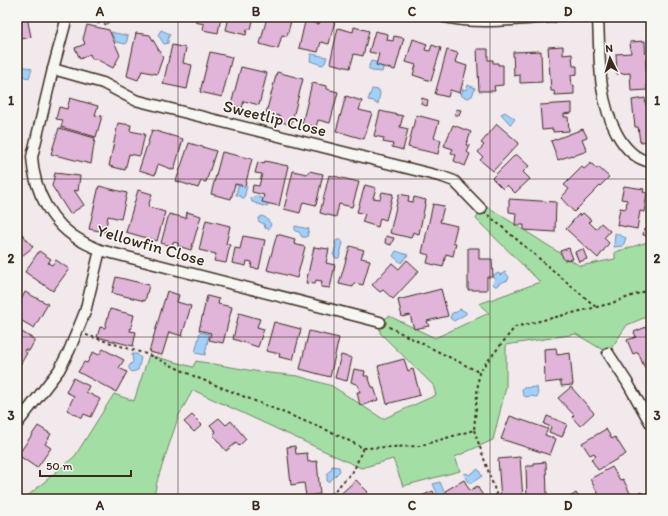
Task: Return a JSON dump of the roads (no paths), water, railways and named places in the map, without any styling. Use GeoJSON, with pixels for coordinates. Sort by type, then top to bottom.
{"type":"FeatureCollection","features":[{"type":"Feature","properties":{"kind":"street","name":"Yellowfin Close"},"geometry":{"type":"LineString","coordinates":[[67,17],[32,156],[34,177],[37,188],[54,218],[67,231],[82,242],[100,250],[380,322]]}},
{"type":"Feature","properties":{"kind":"street"},"geometry":{"type":"LineString","coordinates":[[444,17],[460,21],[553,17]]}},
{"type":"Feature","properties":{"kind":"street"},"geometry":{"type":"LineString","coordinates":[[598,17],[602,87],[610,115],[622,142],[632,154],[651,162]]}},
{"type":"Feature","properties":{"kind":"street","name":"Sweetlip Close"},"geometry":{"type":"LineString","coordinates":[[53,69],[104,83],[135,100],[443,177],[454,181],[481,209]]}},
{"type":"Feature","properties":{"kind":"street"},"geometry":{"type":"LineString","coordinates":[[17,424],[59,370],[77,333],[85,312],[100,250]]}},
{"type":"Feature","properties":{"kind":"street"},"geometry":{"type":"LineString","coordinates":[[608,353],[627,382],[651,424]]}},
{"type":"Feature","properties":{"kind":"water"},"geometry":{"type":"Polygon","coordinates":[[[161,30],[170,34],[168,43],[164,44],[158,35],[161,30]]]}},
{"type":"Feature","properties":{"kind":"water"},"geometry":{"type":"Polygon","coordinates":[[[111,32],[128,36],[126,44],[116,42],[111,32]]]}},
{"type":"Feature","properties":{"kind":"water"},"geometry":{"type":"Polygon","coordinates":[[[311,54],[327,57],[325,63],[322,65],[310,61],[311,54]]]}},
{"type":"Feature","properties":{"kind":"water"},"geometry":{"type":"Polygon","coordinates":[[[371,61],[384,64],[382,72],[372,71],[369,69],[371,61]]]}},
{"type":"Feature","properties":{"kind":"water"},"geometry":{"type":"Polygon","coordinates":[[[19,65],[32,69],[29,78],[17,75],[17,68],[19,65]]]}},
{"type":"Feature","properties":{"kind":"water"},"geometry":{"type":"Polygon","coordinates":[[[468,85],[475,88],[472,96],[468,98],[461,96],[463,89],[466,90],[468,85]]]}},
{"type":"Feature","properties":{"kind":"water"},"geometry":{"type":"Polygon","coordinates":[[[372,89],[379,90],[380,93],[378,104],[374,101],[368,100],[372,89]]]}},
{"type":"Feature","properties":{"kind":"water"},"geometry":{"type":"Polygon","coordinates":[[[505,112],[515,119],[512,123],[510,124],[501,114],[505,112]]]}},
{"type":"Feature","properties":{"kind":"water"},"geometry":{"type":"Polygon","coordinates":[[[242,184],[247,186],[244,198],[236,195],[238,185],[242,184]]]}},
{"type":"Feature","properties":{"kind":"water"},"geometry":{"type":"Polygon","coordinates":[[[256,196],[268,201],[269,205],[267,207],[252,202],[251,198],[256,196]]]}},
{"type":"Feature","properties":{"kind":"water"},"geometry":{"type":"Polygon","coordinates":[[[262,216],[271,224],[269,229],[265,228],[264,224],[258,221],[262,216]]]}},
{"type":"Feature","properties":{"kind":"water"},"geometry":{"type":"Polygon","coordinates":[[[295,226],[309,229],[307,237],[302,237],[299,232],[295,231],[295,226]]]}},
{"type":"Feature","properties":{"kind":"water"},"geometry":{"type":"Polygon","coordinates":[[[615,233],[626,238],[623,246],[614,247],[615,233]]]}},
{"type":"Feature","properties":{"kind":"water"},"geometry":{"type":"Polygon","coordinates":[[[337,240],[341,240],[343,243],[339,258],[336,258],[333,255],[336,246],[335,242],[337,240]]]}},
{"type":"Feature","properties":{"kind":"water"},"geometry":{"type":"Polygon","coordinates":[[[396,251],[408,255],[401,263],[393,256],[396,251]]]}},
{"type":"Feature","properties":{"kind":"water"},"geometry":{"type":"Polygon","coordinates":[[[505,272],[509,277],[508,280],[498,284],[498,286],[495,286],[493,284],[495,280],[493,275],[499,273],[500,275],[505,272]]]}},
{"type":"Feature","properties":{"kind":"water"},"geometry":{"type":"Polygon","coordinates":[[[460,309],[466,312],[466,314],[454,321],[450,318],[452,313],[457,312],[460,309]]]}},
{"type":"Feature","properties":{"kind":"water"},"geometry":{"type":"Polygon","coordinates":[[[200,332],[209,334],[205,355],[195,353],[200,332]]]}},
{"type":"Feature","properties":{"kind":"water"},"geometry":{"type":"Polygon","coordinates":[[[132,354],[137,354],[141,358],[138,370],[132,372],[129,369],[129,366],[133,362],[132,354]]]}},
{"type":"Feature","properties":{"kind":"water"},"geometry":{"type":"Polygon","coordinates":[[[537,387],[538,396],[526,397],[523,395],[523,388],[537,387]]]}},
{"type":"Feature","properties":{"kind":"water"},"geometry":{"type":"Polygon","coordinates":[[[332,466],[339,467],[340,471],[330,481],[327,481],[327,473],[331,470],[332,466]]]}},
{"type":"Feature","properties":{"kind":"water"},"geometry":{"type":"Polygon","coordinates":[[[478,469],[482,476],[470,484],[464,474],[467,473],[469,475],[478,469]]]}},
{"type":"Feature","properties":{"kind":"water"},"geometry":{"type":"Polygon","coordinates":[[[440,482],[445,494],[439,497],[433,484],[440,482]]]}}]}
